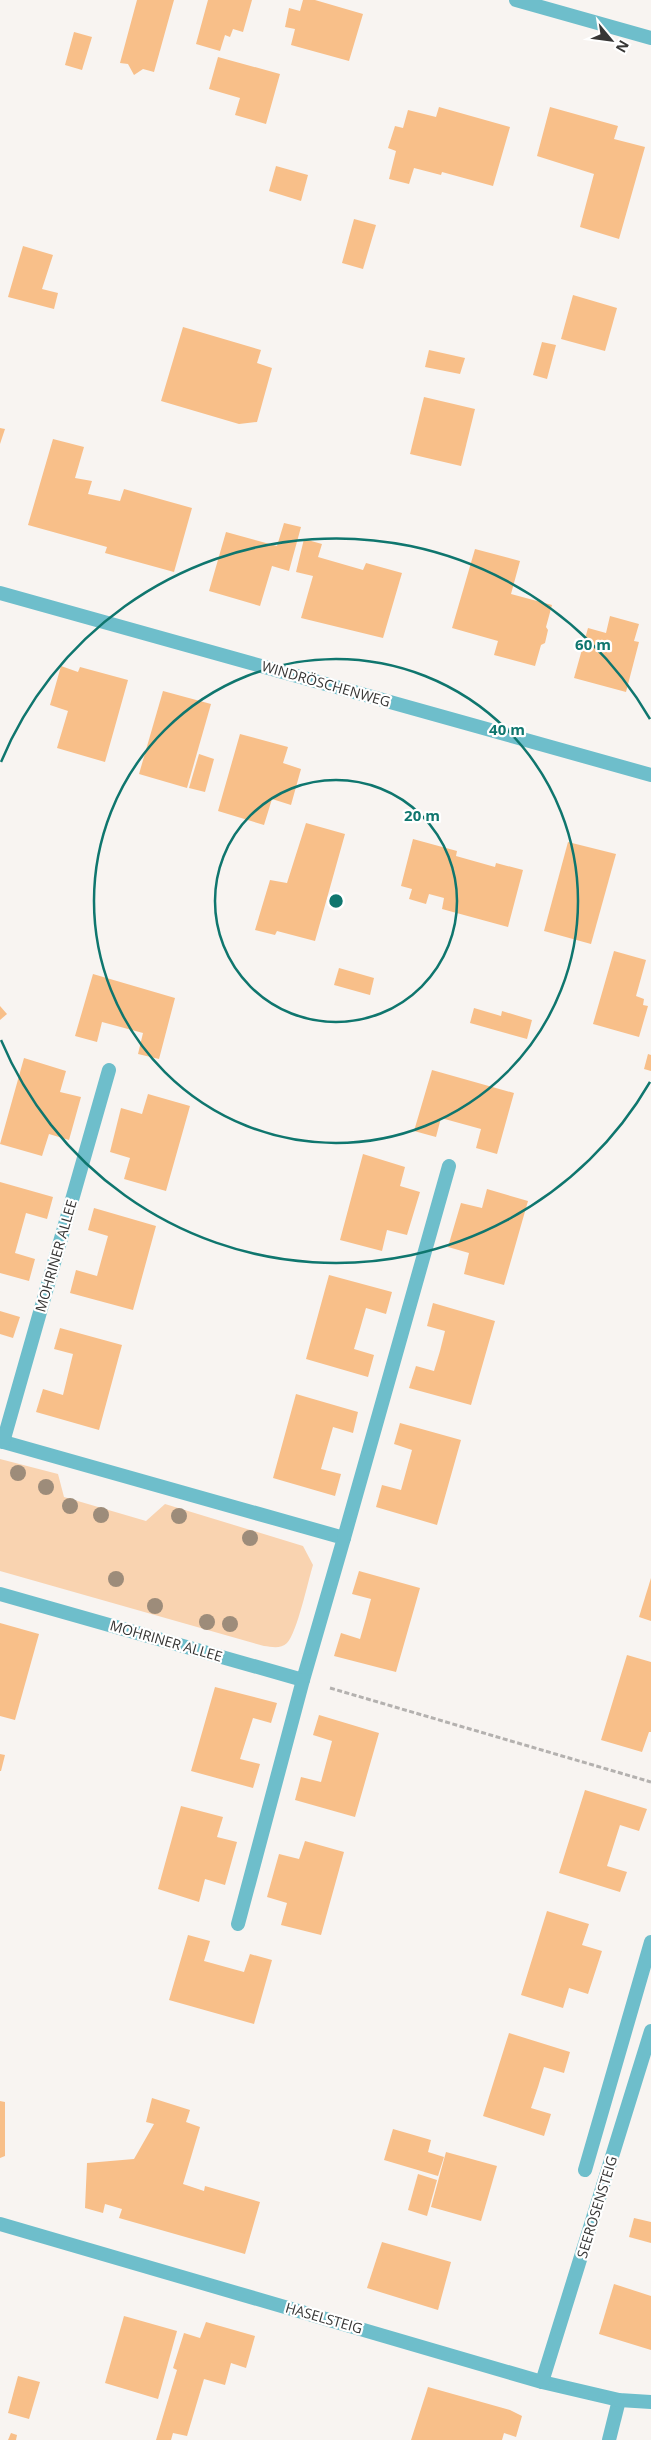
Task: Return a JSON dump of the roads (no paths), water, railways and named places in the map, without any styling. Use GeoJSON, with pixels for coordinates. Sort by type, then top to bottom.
{"type":"FeatureCollection","features":[{"type":"Feature","properties":{"kind":"street"},"geometry":{"type":"LineString","coordinates":[[516,0],[651,38]]}},
{"type":"Feature","properties":{"kind":"street","name":"WINDRÖSCHENWEG"},"geometry":{"type":"LineString","coordinates":[[0,593],[651,775]]}},
{"type":"Feature","properties":{"kind":"street","name":"MOHRINER ALLEE"},"geometry":{"type":"LineString","coordinates":[[109,1070],[1,1441],[344,1538]]}},
{"type":"Feature","properties":{"kind":"street"},"geometry":{"type":"LineString","coordinates":[[238,1924],[304,1680],[449,1166]]}},
{"type":"Feature","properties":{"kind":"street","name":"MOHRINER ALLEE"},"geometry":{"type":"LineString","coordinates":[[0,1594],[304,1680]]}},
{"type":"Feature","properties":{"kind":"street","name":"SEEROSENSTEIG"},"geometry":{"type":"LineString","coordinates":[[585,2170],[651,1942]]}},
{"type":"Feature","properties":{"kind":"street","name":"SEEROSENSTEIG"},"geometry":{"type":"LineString","coordinates":[[542,2382],[651,2031]]}},
{"type":"Feature","properties":{"kind":"street","name":"HASELSTEIG"},"geometry":{"type":"LineString","coordinates":[[0,2224],[542,2382],[619,2400],[651,2402]]}},
{"type":"Feature","properties":{"kind":"street"},"geometry":{"type":"LineString","coordinates":[[609,2440],[619,2400]]}}]}
